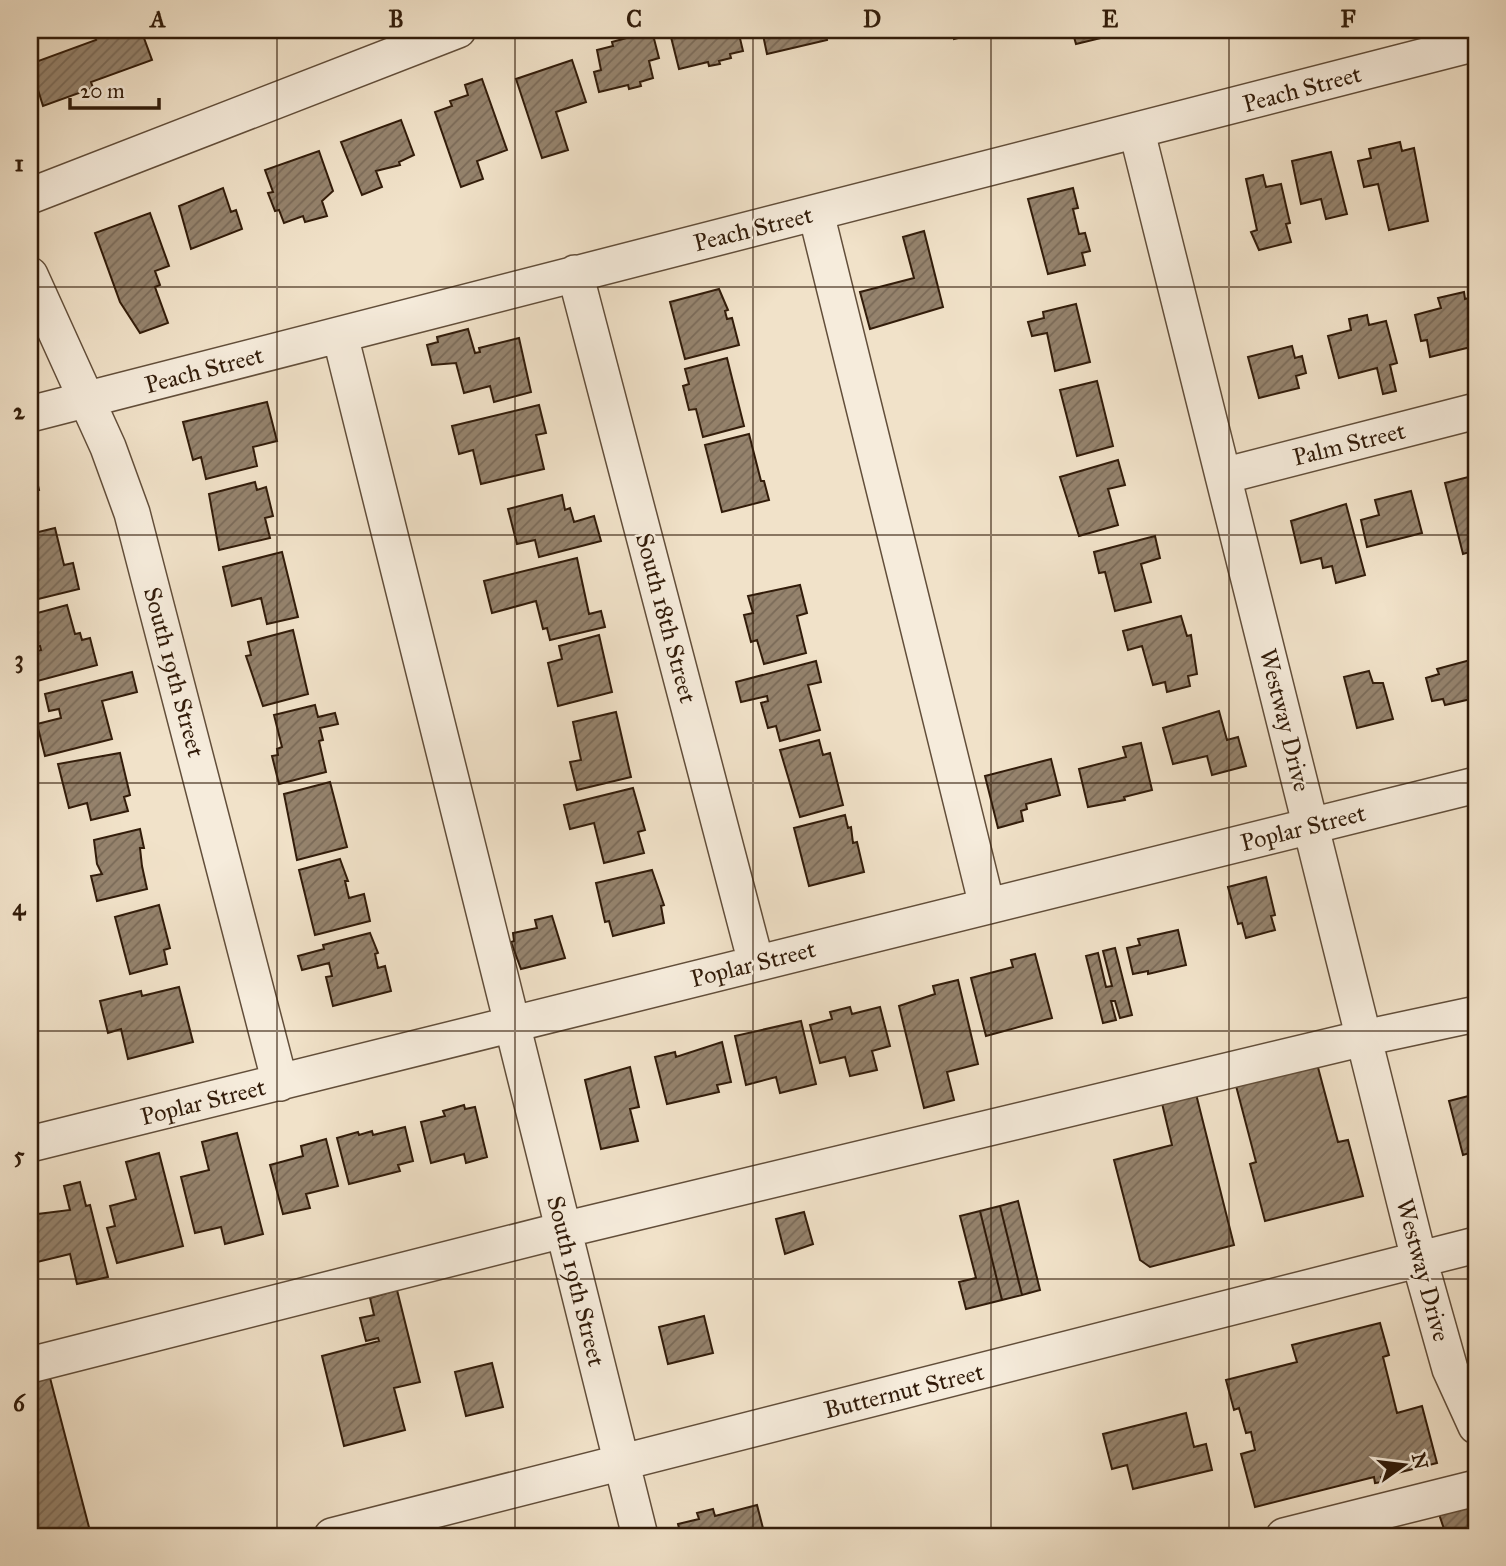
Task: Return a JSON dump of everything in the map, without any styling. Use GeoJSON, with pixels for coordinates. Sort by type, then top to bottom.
{"type":"FeatureCollection","features":[{"type":"Feature","properties":{"kind":"street"},"geometry":{"type":"LineString","coordinates":[[30,196],[458,30]]}},
{"type":"Feature","properties":{"kind":"street","name":"Peach Street"},"geometry":{"type":"LineString","coordinates":[[30,414],[1476,43]]}},
{"type":"Feature","properties":{"kind":"street","name":"Westway Drive"},"geometry":{"type":"LineString","coordinates":[[1137,132],[1419,1259],[1450,1369],[1476,1426]]}},
{"type":"Feature","properties":{"kind":"street"},"geometry":{"type":"LineString","coordinates":[[816,213],[987,906]]}},
{"type":"Feature","properties":{"kind":"street","name":"South 18th Street"},"geometry":{"type":"LineString","coordinates":[[575,273],[757,963]]}},
{"type":"Feature","properties":{"kind":"street","name":"South 19th Street"},"geometry":{"type":"LineString","coordinates":[[30,275],[108,447],[132,513],[280,1083]]}},
{"type":"Feature","properties":{"kind":"street","name":"South 19th Street"},"geometry":{"type":"LineString","coordinates":[[340,335],[640,1536]]}},
{"type":"Feature","properties":{"kind":"street","name":"Palm Street"},"geometry":{"type":"LineString","coordinates":[[1223,476],[1476,411]]}},
{"type":"Feature","properties":{"kind":"street","name":"Poplar Street"},"geometry":{"type":"LineString","coordinates":[[31,1140],[512,1027],[757,963],[1476,785]]}},
{"type":"Feature","properties":{"kind":"street"},"geometry":{"type":"LineString","coordinates":[[30,1365],[563,1230],[1080,1109],[1364,1038],[1476,1014]]}},
{"type":"Feature","properties":{"kind":"street","name":"Butternut Street"},"geometry":{"type":"LineString","coordinates":[[332,1536],[1476,1245]]}},
{"type":"Feature","properties":{"kind":"street"},"geometry":{"type":"LineString","coordinates":[[1284,1536],[1476,1488]]}},
{"type":"Feature","properties":{"kind":"building"},"geometry":{"type":"Polygon","coordinates":[[[117,30],[120,37],[141,30],[152,60],[91,82],[93,88],[43,106],[30,64],[96,40],[93,31],[117,30]]]}},
{"type":"Feature","properties":{"kind":"building"},"geometry":{"type":"Polygon","coordinates":[[[225,30],[248,30],[227,37],[225,30]]]}},
{"type":"Feature","properties":{"kind":"building"},"geometry":{"type":"Polygon","coordinates":[[[678,30],[738,30],[743,51],[730,54],[731,58],[719,61],[720,64],[709,66],[708,62],[679,69],[670,33],[678,30]]]}},
{"type":"Feature","properties":{"kind":"building"},"geometry":{"type":"Polygon","coordinates":[[[762,30],[825,30],[827,40],[767,54],[762,30]]]}},
{"type":"Feature","properties":{"kind":"building"},"geometry":{"type":"Polygon","coordinates":[[[952,30],[990,30],[954,39],[952,30]]]}},
{"type":"Feature","properties":{"kind":"building"},"geometry":{"type":"Polygon","coordinates":[[[1072,30],[1104,30],[1105,37],[1076,44],[1072,30]]]}},
{"type":"Feature","properties":{"kind":"building"},"geometry":{"type":"Polygon","coordinates":[[[652,31],[659,58],[649,61],[653,78],[640,82],[641,86],[629,89],[628,85],[599,92],[594,72],[601,70],[597,50],[613,46],[612,42],[652,31]]]}},
{"type":"Feature","properties":{"kind":"building"},"geometry":{"type":"Polygon","coordinates":[[[572,60],[586,102],[556,112],[568,150],[542,158],[516,79],[572,60]]]}},
{"type":"Feature","properties":{"kind":"building"},"geometry":{"type":"Polygon","coordinates":[[[482,79],[507,150],[477,161],[483,179],[461,187],[435,112],[452,106],[450,101],[468,95],[465,85],[482,79]]]}},
{"type":"Feature","properties":{"kind":"building"},"geometry":{"type":"Polygon","coordinates":[[[401,120],[414,155],[399,162],[400,165],[376,171],[382,187],[362,195],[341,142],[401,120]]]}},
{"type":"Feature","properties":{"kind":"building"},"geometry":{"type":"Polygon","coordinates":[[[1400,142],[1402,151],[1414,148],[1428,221],[1389,230],[1378,184],[1364,187],[1358,161],[1371,158],[1369,149],[1400,142]]]}},
{"type":"Feature","properties":{"kind":"building"},"geometry":{"type":"Polygon","coordinates":[[[319,151],[333,191],[322,201],[327,216],[305,222],[303,216],[284,223],[279,210],[275,211],[268,193],[273,192],[265,170],[319,151]]]}},
{"type":"Feature","properties":{"kind":"building"},"geometry":{"type":"Polygon","coordinates":[[[1331,152],[1347,214],[1326,219],[1321,199],[1301,204],[1292,161],[1331,152]]]}},
{"type":"Feature","properties":{"kind":"building"},"geometry":{"type":"Polygon","coordinates":[[[1263,175],[1266,187],[1281,184],[1290,223],[1286,224],[1291,242],[1259,250],[1251,232],[1257,230],[1246,179],[1263,175]]]}},
{"type":"Feature","properties":{"kind":"building"},"geometry":{"type":"Polygon","coordinates":[[[223,188],[231,212],[236,210],[242,229],[191,249],[179,206],[223,188]]]}},
{"type":"Feature","properties":{"kind":"building"},"geometry":{"type":"Polygon","coordinates":[[[1073,188],[1078,208],[1073,209],[1079,234],[1085,233],[1090,251],[1082,253],[1085,265],[1048,274],[1028,199],[1073,188]]]}},
{"type":"Feature","properties":{"kind":"building"},"geometry":{"type":"Polygon","coordinates":[[[150,213],[169,266],[155,271],[160,285],[155,287],[168,323],[140,333],[120,302],[95,233],[150,213]]]}},
{"type":"Feature","properties":{"kind":"building"},"geometry":{"type":"Polygon","coordinates":[[[924,231],[943,307],[870,329],[860,292],[914,278],[903,237],[924,231]]]}},
{"type":"Feature","properties":{"kind":"building"},"geometry":{"type":"Polygon","coordinates":[[[719,289],[728,310],[725,311],[727,319],[732,318],[739,345],[685,359],[670,302],[719,289]]]}},
{"type":"Feature","properties":{"kind":"building"},"geometry":{"type":"Polygon","coordinates":[[[1464,292],[1465,299],[1476,296],[1476,333],[1472,334],[1475,346],[1430,357],[1427,340],[1421,341],[1415,315],[1441,308],[1438,298],[1464,292]]]}},
{"type":"Feature","properties":{"kind":"building"},"geometry":{"type":"Polygon","coordinates":[[[1076,304],[1090,362],[1055,371],[1047,333],[1032,336],[1028,322],[1044,318],[1043,312],[1076,304]]]}},
{"type":"Feature","properties":{"kind":"building"},"geometry":{"type":"Polygon","coordinates":[[[1367,315],[1369,325],[1386,321],[1397,363],[1390,365],[1396,391],[1383,394],[1377,368],[1339,378],[1328,336],[1351,330],[1349,319],[1367,315]]]}},
{"type":"Feature","properties":{"kind":"building"},"geometry":{"type":"Polygon","coordinates":[[[468,329],[475,353],[480,352],[479,348],[519,338],[531,392],[494,402],[490,386],[464,393],[456,363],[432,365],[427,345],[438,342],[437,337],[468,329]]]}},
{"type":"Feature","properties":{"kind":"building"},"geometry":{"type":"Polygon","coordinates":[[[1292,346],[1295,358],[1302,356],[1306,373],[1296,376],[1299,388],[1259,398],[1248,357],[1292,346]]]}},
{"type":"Feature","properties":{"kind":"building"},"geometry":{"type":"Polygon","coordinates":[[[727,358],[744,426],[703,437],[696,409],[689,410],[683,386],[689,384],[685,369],[727,358]]]}},
{"type":"Feature","properties":{"kind":"building"},"geometry":{"type":"Polygon","coordinates":[[[1097,381],[1113,446],[1077,456],[1060,390],[1097,381]]]}},
{"type":"Feature","properties":{"kind":"building"},"geometry":{"type":"Polygon","coordinates":[[[267,402],[277,441],[253,447],[257,466],[206,479],[201,457],[193,460],[183,422],[267,402]]]}},
{"type":"Feature","properties":{"kind":"building"},"geometry":{"type":"Polygon","coordinates":[[[539,405],[546,433],[536,435],[544,469],[481,484],[473,450],[459,454],[452,426],[539,405]]]}},
{"type":"Feature","properties":{"kind":"building"},"geometry":{"type":"Polygon","coordinates":[[[749,434],[761,481],[764,481],[769,500],[722,512],[705,445],[749,434]]]}},
{"type":"Feature","properties":{"kind":"building"},"geometry":{"type":"Polygon","coordinates":[[[32,459],[39,490],[30,492],[30,460],[32,459]]]}},
{"type":"Feature","properties":{"kind":"building"},"geometry":{"type":"Polygon","coordinates":[[[1118,460],[1125,485],[1108,489],[1118,525],[1079,536],[1060,477],[1118,460]]]}},
{"type":"Feature","properties":{"kind":"building"},"geometry":{"type":"Polygon","coordinates":[[[1476,475],[1476,550],[1463,554],[1445,483],[1476,475]]]}},
{"type":"Feature","properties":{"kind":"building"},"geometry":{"type":"Polygon","coordinates":[[[255,482],[257,490],[266,487],[273,516],[265,518],[270,538],[219,550],[209,494],[255,482]]]}},
{"type":"Feature","properties":{"kind":"building"},"geometry":{"type":"Polygon","coordinates":[[[1411,491],[1422,533],[1367,547],[1361,520],[1379,515],[1375,500],[1411,491]]]}},
{"type":"Feature","properties":{"kind":"building"},"geometry":{"type":"Polygon","coordinates":[[[562,495],[565,510],[570,508],[574,522],[594,516],[601,541],[539,557],[535,540],[517,544],[508,509],[562,495]]]}},
{"type":"Feature","properties":{"kind":"building"},"geometry":{"type":"Polygon","coordinates":[[[1346,504],[1365,575],[1336,583],[1332,566],[1323,568],[1321,558],[1301,563],[1291,521],[1346,504]]]}},
{"type":"Feature","properties":{"kind":"building"},"geometry":{"type":"Polygon","coordinates":[[[55,528],[64,565],[73,563],[79,589],[30,601],[30,534],[55,528]]]}},
{"type":"Feature","properties":{"kind":"building"},"geometry":{"type":"Polygon","coordinates":[[[1155,536],[1160,558],[1141,564],[1151,602],[1115,611],[1105,572],[1099,573],[1094,552],[1155,536]]]}},
{"type":"Feature","properties":{"kind":"building"},"geometry":{"type":"Polygon","coordinates":[[[282,552],[298,617],[267,624],[261,598],[232,606],[223,567],[282,552]]]}},
{"type":"Feature","properties":{"kind":"building"},"geometry":{"type":"Polygon","coordinates":[[[577,558],[589,614],[601,611],[605,627],[550,640],[547,628],[543,629],[536,601],[492,613],[484,581],[577,558]]]}},
{"type":"Feature","properties":{"kind":"building"},"geometry":{"type":"Polygon","coordinates":[[[800,585],[807,613],[797,616],[806,653],[764,664],[757,640],[751,642],[744,615],[753,613],[748,596],[800,585]]]}},
{"type":"Feature","properties":{"kind":"building"},"geometry":{"type":"Polygon","coordinates":[[[67,605],[75,634],[80,633],[82,640],[90,638],[97,665],[30,683],[30,653],[41,650],[40,646],[34,647],[30,615],[67,605]]]}},
{"type":"Feature","properties":{"kind":"building"},"geometry":{"type":"Polygon","coordinates":[[[1181,616],[1187,636],[1191,635],[1197,674],[1188,676],[1190,686],[1167,692],[1165,682],[1153,685],[1142,646],[1128,650],[1123,631],[1181,616]]]}},
{"type":"Feature","properties":{"kind":"building"},"geometry":{"type":"Polygon","coordinates":[[[293,630],[308,694],[263,706],[246,656],[251,655],[248,642],[293,630]]]}},
{"type":"Feature","properties":{"kind":"building"},"geometry":{"type":"Polygon","coordinates":[[[599,635],[612,692],[558,706],[548,663],[562,659],[559,646],[599,635]]]}},
{"type":"Feature","properties":{"kind":"building"},"geometry":{"type":"Polygon","coordinates":[[[1474,659],[1476,702],[1472,703],[1471,699],[1445,705],[1443,699],[1432,701],[1426,678],[1439,674],[1437,669],[1474,659]]]}},
{"type":"Feature","properties":{"kind":"building"},"geometry":{"type":"Polygon","coordinates":[[[816,661],[821,682],[808,685],[820,730],[780,741],[776,726],[768,728],[761,703],[768,701],[767,696],[741,702],[736,682],[816,661]]]}},
{"type":"Feature","properties":{"kind":"building"},"geometry":{"type":"Polygon","coordinates":[[[1369,671],[1373,683],[1383,683],[1393,719],[1357,728],[1344,677],[1369,671]]]}},
{"type":"Feature","properties":{"kind":"building"},"geometry":{"type":"Polygon","coordinates":[[[132,672],[137,692],[102,701],[112,739],[45,756],[37,724],[61,718],[59,709],[49,711],[45,694],[132,672]]]}},
{"type":"Feature","properties":{"kind":"building"},"geometry":{"type":"Polygon","coordinates":[[[315,705],[318,717],[335,713],[338,724],[320,728],[323,740],[319,741],[326,772],[279,784],[272,756],[278,755],[277,749],[282,747],[274,715],[315,705]]]}},
{"type":"Feature","properties":{"kind":"building"},"geometry":{"type":"Polygon","coordinates":[[[1219,711],[1227,740],[1238,737],[1246,766],[1212,775],[1207,756],[1173,764],[1163,728],[1219,711]]]}},
{"type":"Feature","properties":{"kind":"building"},"geometry":{"type":"Polygon","coordinates":[[[616,712],[631,777],[577,790],[570,762],[581,760],[573,722],[616,712]]]}},
{"type":"Feature","properties":{"kind":"building"},"geometry":{"type":"Polygon","coordinates":[[[819,740],[823,755],[830,753],[843,805],[800,817],[780,750],[819,740]]]}},
{"type":"Feature","properties":{"kind":"building"},"geometry":{"type":"Polygon","coordinates":[[[1141,743],[1152,790],[1124,797],[1125,800],[1088,807],[1079,769],[1126,757],[1123,747],[1141,743]]]}},
{"type":"Feature","properties":{"kind":"building"},"geometry":{"type":"Polygon","coordinates":[[[120,753],[130,795],[124,797],[128,811],[91,820],[87,803],[69,808],[58,764],[120,753]]]}},
{"type":"Feature","properties":{"kind":"building"},"geometry":{"type":"Polygon","coordinates":[[[1051,759],[1060,795],[1026,804],[1027,809],[1021,811],[1023,821],[998,828],[985,776],[1051,759]]]}},
{"type":"Feature","properties":{"kind":"building"},"geometry":{"type":"Polygon","coordinates":[[[330,782],[347,847],[297,860],[284,794],[330,782]]]}},
{"type":"Feature","properties":{"kind":"building"},"geometry":{"type":"Polygon","coordinates":[[[633,788],[645,830],[638,832],[644,853],[604,863],[594,823],[570,829],[564,805],[633,788]]]}},
{"type":"Feature","properties":{"kind":"building"},"geometry":{"type":"Polygon","coordinates":[[[845,815],[848,828],[851,827],[853,843],[857,842],[864,872],[809,886],[794,828],[845,815]]]}},
{"type":"Feature","properties":{"kind":"building"},"geometry":{"type":"Polygon","coordinates":[[[140,829],[144,848],[140,848],[142,866],[147,889],[97,901],[91,876],[102,874],[97,864],[94,840],[140,829]]]}},
{"type":"Feature","properties":{"kind":"building"},"geometry":{"type":"Polygon","coordinates":[[[340,859],[348,881],[345,881],[349,898],[364,894],[370,921],[315,935],[299,870],[340,859]]]}},
{"type":"Feature","properties":{"kind":"building"},"geometry":{"type":"Polygon","coordinates":[[[652,870],[664,905],[661,906],[664,923],[613,936],[609,921],[605,922],[596,883],[652,870]]]}},
{"type":"Feature","properties":{"kind":"building"},"geometry":{"type":"Polygon","coordinates":[[[1266,877],[1275,915],[1271,916],[1275,930],[1246,938],[1242,923],[1238,924],[1228,887],[1266,877]]]}},
{"type":"Feature","properties":{"kind":"building"},"geometry":{"type":"Polygon","coordinates":[[[159,905],[170,948],[164,950],[167,964],[130,974],[115,917],[159,905]]]}},
{"type":"Feature","properties":{"kind":"building"},"geometry":{"type":"Polygon","coordinates":[[[552,916],[565,958],[521,969],[511,942],[514,941],[513,933],[537,928],[535,920],[552,916]]]}},
{"type":"Feature","properties":{"kind":"building"},"geometry":{"type":"Polygon","coordinates":[[[1178,930],[1186,965],[1148,974],[1148,971],[1133,974],[1127,948],[1140,945],[1138,939],[1178,930]]]}},
{"type":"Feature","properties":{"kind":"building"},"geometry":{"type":"Polygon","coordinates":[[[370,933],[378,953],[375,954],[378,968],[385,966],[391,991],[333,1006],[326,977],[332,976],[329,963],[302,970],[298,956],[324,949],[323,945],[370,933]]]}},
{"type":"Feature","properties":{"kind":"building"},"geometry":{"type":"Polygon","coordinates":[[[1115,948],[1132,1015],[1120,1018],[1115,1001],[1111,1001],[1116,1020],[1103,1023],[1086,956],[1098,953],[1106,987],[1112,986],[1103,951],[1115,948]]]}},
{"type":"Feature","properties":{"kind":"building"},"geometry":{"type":"Polygon","coordinates":[[[1035,954],[1052,1018],[986,1036],[971,978],[1013,967],[1011,960],[1035,954]]]}},
{"type":"Feature","properties":{"kind":"building"},"geometry":{"type":"Polygon","coordinates":[[[958,980],[978,1064],[947,1072],[954,1100],[924,1108],[899,1006],[935,994],[933,986],[958,980]]]}},
{"type":"Feature","properties":{"kind":"building"},"geometry":{"type":"Polygon","coordinates":[[[179,987],[193,1042],[128,1059],[121,1029],[108,1033],[100,1001],[141,991],[142,996],[179,987]]]}},
{"type":"Feature","properties":{"kind":"building"},"geometry":{"type":"Polygon","coordinates":[[[850,1007],[852,1014],[880,1007],[890,1046],[872,1051],[877,1070],[850,1076],[845,1057],[820,1063],[810,1025],[832,1019],[830,1012],[850,1007]]]}},
{"type":"Feature","properties":{"kind":"building"},"geometry":{"type":"Polygon","coordinates":[[[801,1021],[816,1084],[780,1093],[776,1077],[746,1085],[735,1036],[801,1021]]]}},
{"type":"Feature","properties":{"kind":"building"},"geometry":{"type":"Polygon","coordinates":[[[722,1042],[731,1082],[717,1085],[719,1092],[667,1104],[655,1057],[675,1052],[676,1057],[722,1042]]]}},
{"type":"Feature","properties":{"kind":"building"},"geometry":{"type":"Polygon","coordinates":[[[1316,1060],[1338,1142],[1348,1140],[1363,1196],[1265,1221],[1250,1164],[1256,1162],[1235,1082],[1316,1060]]]}},
{"type":"Feature","properties":{"kind":"building"},"geometry":{"type":"Polygon","coordinates":[[[630,1067],[639,1107],[630,1109],[638,1141],[601,1149],[585,1080],[630,1067]]]}},
{"type":"Feature","properties":{"kind":"building"},"geometry":{"type":"Polygon","coordinates":[[[1194,1086],[1234,1245],[1150,1267],[1140,1260],[1114,1160],[1172,1145],[1160,1095],[1194,1086]]]}},
{"type":"Feature","properties":{"kind":"building"},"geometry":{"type":"Polygon","coordinates":[[[1476,1094],[1476,1151],[1463,1155],[1449,1101],[1476,1094]]]}},
{"type":"Feature","properties":{"kind":"building"},"geometry":{"type":"Polygon","coordinates":[[[464,1105],[465,1109],[475,1107],[487,1157],[466,1163],[464,1154],[431,1163],[421,1122],[445,1116],[443,1111],[464,1105]]]}},
{"type":"Feature","properties":{"kind":"building"},"geometry":{"type":"Polygon","coordinates":[[[405,1127],[413,1161],[398,1165],[400,1171],[349,1184],[337,1138],[358,1132],[359,1135],[372,1131],[373,1135],[405,1127]]]}},
{"type":"Feature","properties":{"kind":"building"},"geometry":{"type":"Polygon","coordinates":[[[237,1133],[263,1234],[225,1244],[221,1227],[195,1233],[181,1177],[209,1170],[202,1142],[237,1133]]]}},
{"type":"Feature","properties":{"kind":"building"},"geometry":{"type":"Polygon","coordinates":[[[326,1139],[338,1186],[306,1194],[310,1208],[283,1214],[270,1165],[303,1156],[301,1146],[326,1139]]]}},
{"type":"Feature","properties":{"kind":"building"},"geometry":{"type":"Polygon","coordinates":[[[159,1153],[183,1246],[117,1263],[107,1228],[115,1226],[110,1206],[136,1199],[126,1162],[159,1153]]]}},
{"type":"Feature","properties":{"kind":"building"},"geometry":{"type":"Polygon","coordinates":[[[80,1182],[86,1206],[90,1205],[108,1277],[77,1284],[70,1254],[33,1263],[30,1215],[70,1210],[64,1186],[80,1182]]]}},
{"type":"Feature","properties":{"kind":"building"},"geometry":{"type":"Polygon","coordinates":[[[1018,1201],[1040,1290],[1022,1295],[1000,1206],[1018,1201]]]}},
{"type":"Feature","properties":{"kind":"building"},"geometry":{"type":"Polygon","coordinates":[[[1000,1206],[1022,1295],[1002,1300],[980,1211],[1000,1206]]]}},
{"type":"Feature","properties":{"kind":"building"},"geometry":{"type":"Polygon","coordinates":[[[980,1211],[1002,1300],[966,1309],[959,1282],[976,1278],[960,1216],[980,1211]]]}},
{"type":"Feature","properties":{"kind":"building"},"geometry":{"type":"Polygon","coordinates":[[[804,1212],[813,1244],[785,1254],[776,1219],[804,1212]]]}},
{"type":"Feature","properties":{"kind":"building"},"geometry":{"type":"Polygon","coordinates":[[[397,1290],[420,1382],[394,1388],[405,1430],[344,1446],[322,1356],[379,1341],[378,1338],[366,1341],[360,1318],[374,1315],[370,1298],[397,1290]]]}},
{"type":"Feature","properties":{"kind":"building"},"geometry":{"type":"Polygon","coordinates":[[[704,1316],[713,1353],[668,1364],[659,1327],[704,1316]]]}},
{"type":"Feature","properties":{"kind":"building"},"geometry":{"type":"Polygon","coordinates":[[[1380,1323],[1389,1355],[1383,1357],[1397,1413],[1422,1406],[1437,1463],[1381,1477],[1382,1482],[1375,1483],[1374,1477],[1255,1507],[1241,1454],[1255,1450],[1251,1432],[1246,1433],[1239,1408],[1234,1410],[1226,1380],[1297,1362],[1292,1345],[1380,1323]]]}},
{"type":"Feature","properties":{"kind":"building"},"geometry":{"type":"Polygon","coordinates":[[[492,1363],[503,1407],[466,1416],[455,1372],[492,1363]]]}},
{"type":"Feature","properties":{"kind":"building"},"geometry":{"type":"Polygon","coordinates":[[[49,1374],[91,1535],[30,1536],[30,1379],[49,1374]]]}},
{"type":"Feature","properties":{"kind":"building"},"geometry":{"type":"Polygon","coordinates":[[[1186,1413],[1194,1447],[1206,1444],[1212,1470],[1133,1489],[1127,1465],[1112,1469],[1103,1434],[1186,1413]]]}},
{"type":"Feature","properties":{"kind":"building"},"geometry":{"type":"Polygon","coordinates":[[[1468,1503],[1476,1536],[1440,1536],[1446,1535],[1438,1511],[1468,1503]]]}},
{"type":"Feature","properties":{"kind":"building"},"geometry":{"type":"Polygon","coordinates":[[[757,1505],[765,1536],[681,1536],[678,1524],[699,1519],[697,1513],[713,1509],[715,1516],[757,1505]]]}}]}
